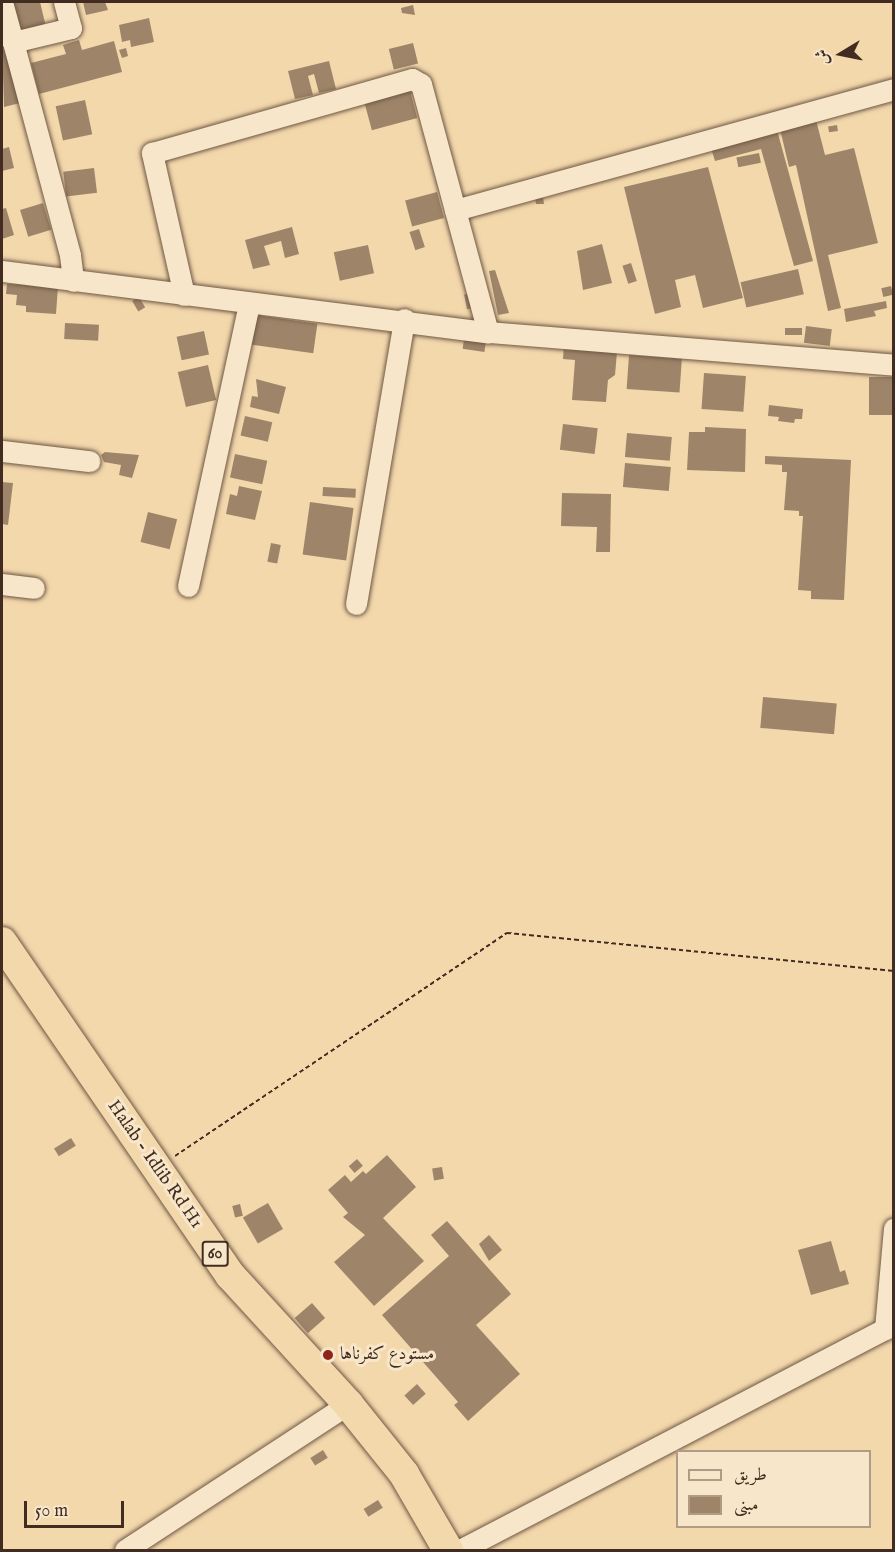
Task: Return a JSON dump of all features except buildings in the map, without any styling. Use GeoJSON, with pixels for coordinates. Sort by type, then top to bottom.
{"type":"FeatureCollection","features":[{"type":"Feature","properties":{"kind":"highway","name":"Halab - Idlib Rd H1"},"geometry":{"type":"LineString","coordinates":[[2,942],[155,1169],[230,1275],[348,1404],[404,1474],[448,1551]]}},
{"type":"Feature","properties":{"kind":"street"},"geometry":{"type":"LineString","coordinates":[[2,2],[70,255],[73,281]]}},
{"type":"Feature","properties":{"kind":"street"},"geometry":{"type":"LineString","coordinates":[[13,42],[71,28],[64,2]]}},
{"type":"Feature","properties":{"kind":"street"},"geometry":{"type":"LineString","coordinates":[[184,296],[152,153],[412,80],[421,84],[488,332]]}},
{"type":"Feature","properties":{"kind":"street"},"geometry":{"type":"LineString","coordinates":[[455,210],[894,89]]}},
{"type":"Feature","properties":{"kind":"street"},"geometry":{"type":"LineString","coordinates":[[2,271],[184,296],[404,319],[488,332],[894,364]]}},
{"type":"Feature","properties":{"kind":"street"},"geometry":{"type":"LineString","coordinates":[[188,586],[249,303]]}},
{"type":"Feature","properties":{"kind":"street"},"geometry":{"type":"LineString","coordinates":[[356,604],[404,319]]}},
{"type":"Feature","properties":{"kind":"street"},"geometry":{"type":"LineString","coordinates":[[2,451],[90,461]]}},
{"type":"Feature","properties":{"kind":"street"},"geometry":{"type":"LineString","coordinates":[[2,584],[34,588]]}},
{"type":"Feature","properties":{"kind":"street"},"geometry":{"type":"LineString","coordinates":[[460,1551],[890,1326],[894,1228]]}},
{"type":"Feature","properties":{"kind":"street"},"geometry":{"type":"LineString","coordinates":[[125,1551],[348,1404]]}},
{"type":"Feature","properties":{"kind":"path"},"geometry":{"type":"LineString","coordinates":[[155,1169],[507,933],[894,971]]}},
{"type":"Feature","properties":{"kind":"place","name":"مستودع كفرناها"},"geometry":{"type":"Point","coordinates":[328,1355]}}]}
